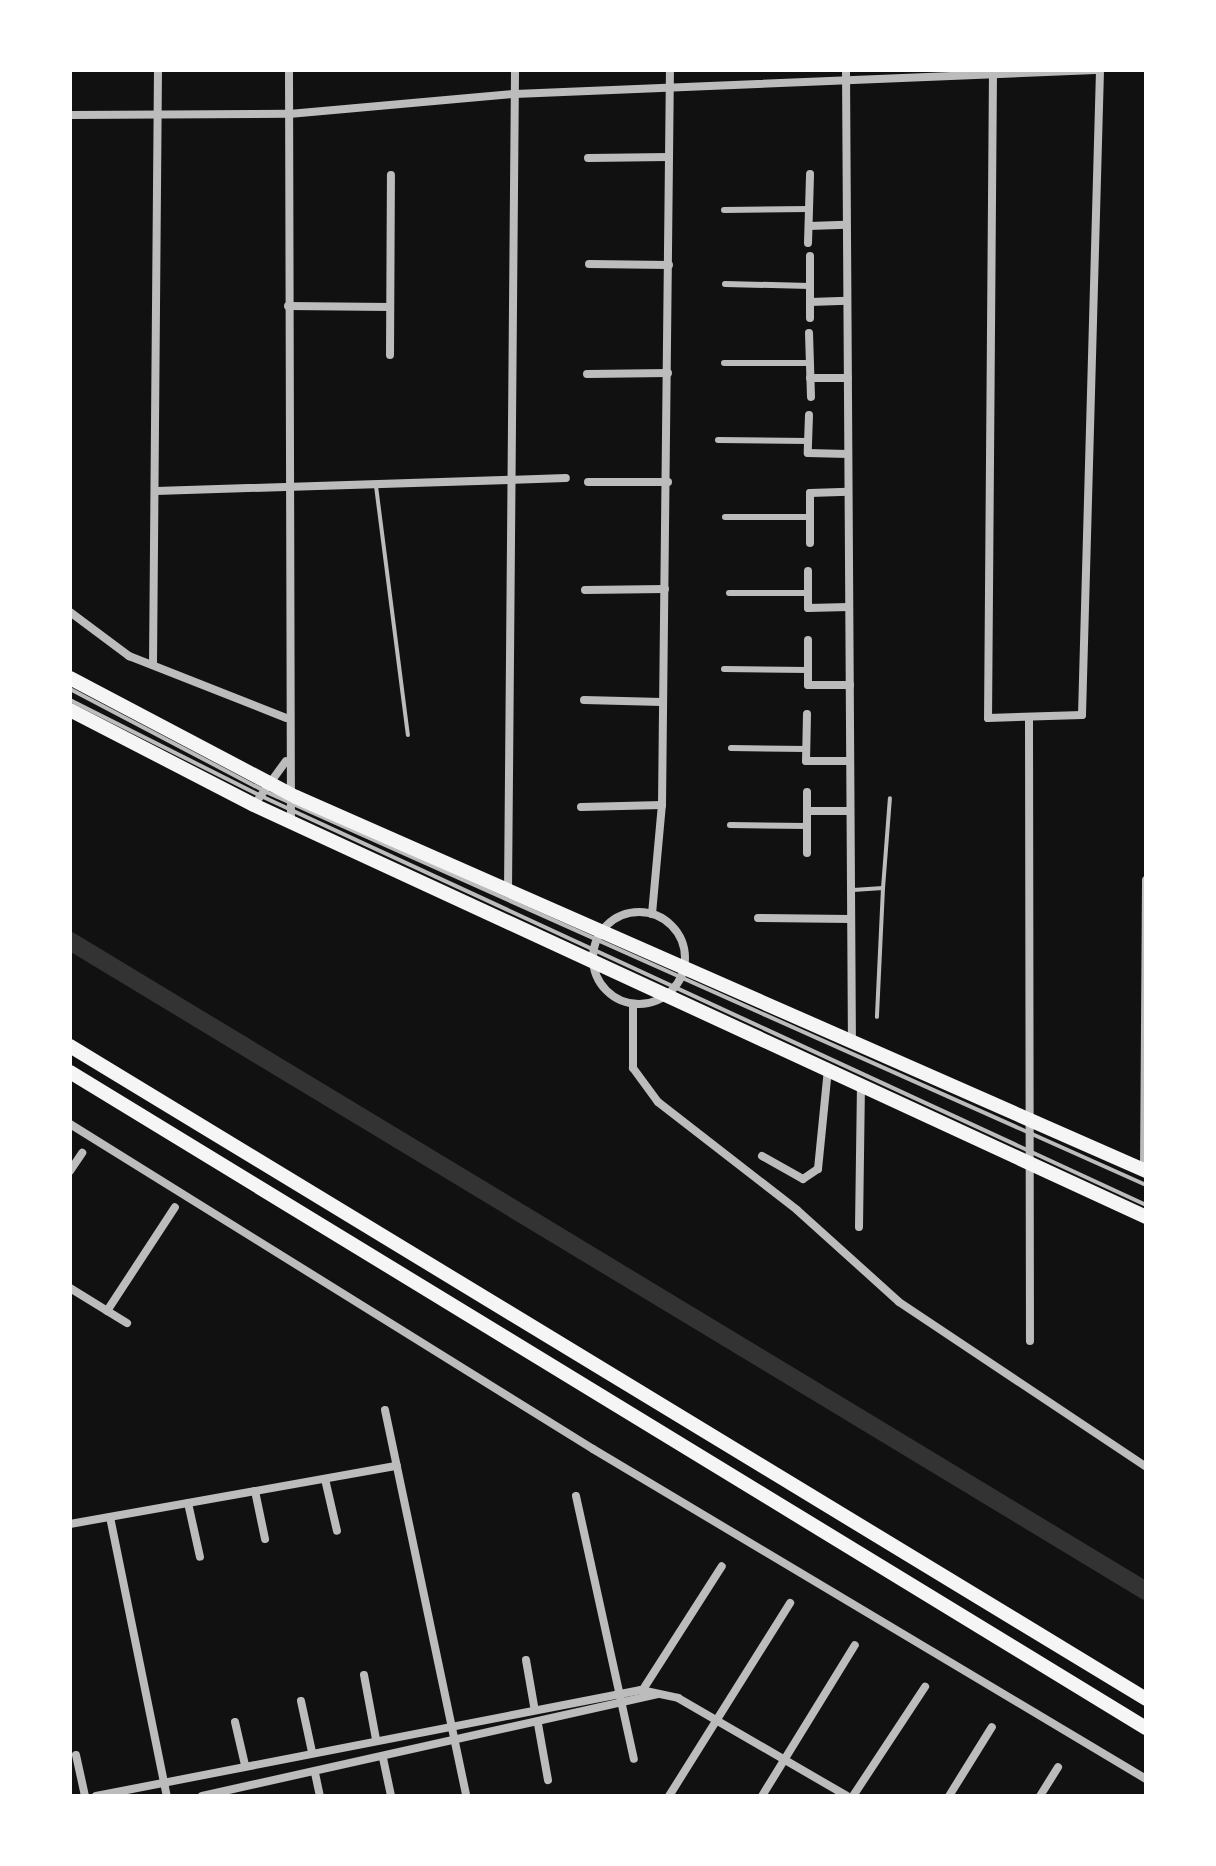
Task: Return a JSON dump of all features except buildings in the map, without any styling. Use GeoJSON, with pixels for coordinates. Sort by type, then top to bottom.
{"type":"FeatureCollection","features":[{"type":"Feature","properties":{"kind":"highway"},"geometry":{"type":"LineString","coordinates":[[70,678],[186,740],[262,794],[294,809],[508,891],[1145,1175]]}},
{"type":"Feature","properties":{"kind":"highway"},"geometry":{"type":"LineString","coordinates":[[70,710],[177,764],[262,794],[294,809],[861,1085],[1032,1156],[1146,1217]]}},
{"type":"Feature","properties":{"kind":"highway"},"geometry":{"type":"LineString","coordinates":[[70,1046],[1146,1699]]}},
{"type":"Feature","properties":{"kind":"highway"},"geometry":{"type":"LineString","coordinates":[[70,1072],[1146,1728]]}},
{"type":"Feature","properties":{"kind":"street"},"geometry":{"type":"LineString","coordinates":[[153,665],[158,70]]}},
{"type":"Feature","properties":{"kind":"street"},"geometry":{"type":"LineString","coordinates":[[289,70],[286,761],[294,809]]}},
{"type":"Feature","properties":{"kind":"street"},"geometry":{"type":"LineString","coordinates":[[508,891],[515,70]]}},
{"type":"Feature","properties":{"kind":"street"},"geometry":{"type":"LineString","coordinates":[[652,914],[662,805],[668,482],[670,70]]}},
{"type":"Feature","properties":{"kind":"street"},"geometry":{"type":"LineString","coordinates":[[786,70],[786,82]]}},
{"type":"Feature","properties":{"kind":"street"},"geometry":{"type":"LineString","coordinates":[[70,115],[289,114],[515,94],[786,82],[846,75],[993,72],[1098,70],[1082,715],[988,718],[993,72]]}},
{"type":"Feature","properties":{"kind":"street"},"geometry":{"type":"LineString","coordinates":[[846,75],[852,1042]]}},
{"type":"Feature","properties":{"kind":"street"},"geometry":{"type":"LineString","coordinates":[[588,158],[669,157]]}},
{"type":"Feature","properties":{"kind":"street"},"geometry":{"type":"LineString","coordinates":[[808,243],[810,174]]}},
{"type":"Feature","properties":{"kind":"street"},"geometry":{"type":"LineString","coordinates":[[390,355],[391,175]]}},
{"type":"Feature","properties":{"kind":"street"},"geometry":{"type":"LineString","coordinates":[[724,210],[809,209]]}},
{"type":"Feature","properties":{"kind":"street"},"geometry":{"type":"LineString","coordinates":[[809,226],[846,225]]}},
{"type":"Feature","properties":{"kind":"street"},"geometry":{"type":"LineString","coordinates":[[810,256],[810,318]]}},
{"type":"Feature","properties":{"kind":"street"},"geometry":{"type":"LineString","coordinates":[[589,264],[669,265]]}},
{"type":"Feature","properties":{"kind":"street"},"geometry":{"type":"LineString","coordinates":[[725,284],[810,286]]}},
{"type":"Feature","properties":{"kind":"street"},"geometry":{"type":"LineString","coordinates":[[810,302],[847,301]]}},
{"type":"Feature","properties":{"kind":"street"},"geometry":{"type":"LineString","coordinates":[[288,306],[390,307]]}},
{"type":"Feature","properties":{"kind":"street"},"geometry":{"type":"LineString","coordinates":[[809,333],[811,397]]}},
{"type":"Feature","properties":{"kind":"street"},"geometry":{"type":"LineString","coordinates":[[724,363],[810,363]]}},
{"type":"Feature","properties":{"kind":"street"},"geometry":{"type":"LineString","coordinates":[[587,374],[668,373]]}},
{"type":"Feature","properties":{"kind":"street"},"geometry":{"type":"LineString","coordinates":[[810,378],[848,378]]}},
{"type":"Feature","properties":{"kind":"street"},"geometry":{"type":"LineString","coordinates":[[809,415],[808,453],[848,454]]}},
{"type":"Feature","properties":{"kind":"street"},"geometry":{"type":"LineString","coordinates":[[718,440],[808,441]]}},
{"type":"Feature","properties":{"kind":"street"},"geometry":{"type":"LineString","coordinates":[[156,491],[566,478]]}},
{"type":"Feature","properties":{"kind":"street"},"geometry":{"type":"LineString","coordinates":[[588,482],[668,482]]}},
{"type":"Feature","properties":{"kind":"street"},"geometry":{"type":"LineString","coordinates":[[810,543],[810,493],[848,492]]}},
{"type":"Feature","properties":{"kind":"street"},"geometry":{"type":"LineString","coordinates":[[725,517],[810,517]]}},
{"type":"Feature","properties":{"kind":"street"},"geometry":{"type":"LineString","coordinates":[[808,571],[808,608],[849,607]]}},
{"type":"Feature","properties":{"kind":"street"},"geometry":{"type":"LineString","coordinates":[[585,590],[665,589]]}},
{"type":"Feature","properties":{"kind":"street"},"geometry":{"type":"LineString","coordinates":[[729,593],[808,593]]}},
{"type":"Feature","properties":{"kind":"street"},"geometry":{"type":"LineString","coordinates":[[70,612],[153,665],[286,718]]}},
{"type":"Feature","properties":{"kind":"street"},"geometry":{"type":"LineString","coordinates":[[808,640],[808,685],[850,685]]}},
{"type":"Feature","properties":{"kind":"street"},"geometry":{"type":"LineString","coordinates":[[724,669],[808,670]]}},
{"type":"Feature","properties":{"kind":"street"},"geometry":{"type":"LineString","coordinates":[[584,700],[662,702]]}},
{"type":"Feature","properties":{"kind":"street"},"geometry":{"type":"LineString","coordinates":[[807,714],[806,761],[850,761]]}},
{"type":"Feature","properties":{"kind":"street"},"geometry":{"type":"LineString","coordinates":[[1029,717],[1030,1341]]}},
{"type":"Feature","properties":{"kind":"street"},"geometry":{"type":"LineString","coordinates":[[731,748],[806,749]]}},
{"type":"Feature","properties":{"kind":"street"},"geometry":{"type":"LineString","coordinates":[[262,794],[286,761]]}},
{"type":"Feature","properties":{"kind":"street"},"geometry":{"type":"LineString","coordinates":[[807,792],[807,853]]}},
{"type":"Feature","properties":{"kind":"street"},"geometry":{"type":"LineString","coordinates":[[581,807],[662,805]]}},
{"type":"Feature","properties":{"kind":"street"},"geometry":{"type":"LineString","coordinates":[[807,811],[850,811]]}},
{"type":"Feature","properties":{"kind":"street"},"geometry":{"type":"LineString","coordinates":[[730,825],[807,826]]}},
{"type":"Feature","properties":{"kind":"street"},"geometry":{"type":"LineString","coordinates":[[1145,1175],[1146,880]]}},
{"type":"Feature","properties":{"kind":"street"},"geometry":{"type":"LineString","coordinates":[[652,914],[672,926],[683,971],[671,991],[633,1004],[610,994],[593,956],[600,934],[616,918],[652,914]]}},
{"type":"Feature","properties":{"kind":"street"},"geometry":{"type":"LineString","coordinates":[[758,918],[851,919]]}},
{"type":"Feature","properties":{"kind":"street"},"geometry":{"type":"LineString","coordinates":[[633,1004],[633,1068],[658,1102],[797,1210],[899,1302],[1146,1467]]}},
{"type":"Feature","properties":{"kind":"street"},"geometry":{"type":"LineString","coordinates":[[762,1156],[803,1179],[818,1169],[828,1069]]}},
{"type":"Feature","properties":{"kind":"street"},"geometry":{"type":"LineString","coordinates":[[859,1227],[861,1085]]}},
{"type":"Feature","properties":{"kind":"street"},"geometry":{"type":"LineString","coordinates":[[70,1124],[593,1449],[1146,1779]]}},
{"type":"Feature","properties":{"kind":"street"},"geometry":{"type":"LineString","coordinates":[[70,1171],[82,1153]]}},
{"type":"Feature","properties":{"kind":"street"},"geometry":{"type":"LineString","coordinates":[[107,1311],[175,1207]]}},
{"type":"Feature","properties":{"kind":"street"},"geometry":{"type":"LineString","coordinates":[[70,1288],[127,1323]]}},
{"type":"Feature","properties":{"kind":"street"},"geometry":{"type":"LineString","coordinates":[[385,1410],[466,1796]]}},
{"type":"Feature","properties":{"kind":"street"},"geometry":{"type":"LineString","coordinates":[[70,1524],[397,1466]]}},
{"type":"Feature","properties":{"kind":"street"},"geometry":{"type":"LineString","coordinates":[[325,1479],[337,1531]]}},
{"type":"Feature","properties":{"kind":"street"},"geometry":{"type":"LineString","coordinates":[[255,1491],[265,1539]]}},
{"type":"Feature","properties":{"kind":"street"},"geometry":{"type":"LineString","coordinates":[[576,1496],[634,1759]]}},
{"type":"Feature","properties":{"kind":"street"},"geometry":{"type":"LineString","coordinates":[[188,1503],[200,1557]]}},
{"type":"Feature","properties":{"kind":"street"},"geometry":{"type":"LineString","coordinates":[[110,1517],[167,1796]]}},
{"type":"Feature","properties":{"kind":"street"},"geometry":{"type":"LineString","coordinates":[[642,1700],[641,1690],[722,1566]]}},
{"type":"Feature","properties":{"kind":"street"},"geometry":{"type":"LineString","coordinates":[[669,1796],[790,1603]]}},
{"type":"Feature","properties":{"kind":"street"},"geometry":{"type":"LineString","coordinates":[[762,1796],[855,1645]]}},
{"type":"Feature","properties":{"kind":"street"},"geometry":{"type":"LineString","coordinates":[[526,1660],[534,1706]]}},
{"type":"Feature","properties":{"kind":"street"},"geometry":{"type":"LineString","coordinates":[[364,1675],[376,1739]]}},
{"type":"Feature","properties":{"kind":"street"},"geometry":{"type":"LineString","coordinates":[[853,1796],[925,1687]]}},
{"type":"Feature","properties":{"kind":"street"},"geometry":{"type":"LineString","coordinates":[[96,1796],[617,1690],[660,1693],[717,1719],[847,1796]]}},
{"type":"Feature","properties":{"kind":"street"},"geometry":{"type":"LineString","coordinates":[[202,1796],[250,1791],[315,1773],[620,1706],[660,1693]]}},
{"type":"Feature","properties":{"kind":"street"},"geometry":{"type":"LineString","coordinates":[[301,1701],[312,1752]]}},
{"type":"Feature","properties":{"kind":"street"},"geometry":{"type":"LineString","coordinates":[[235,1722],[245,1765]]}},
{"type":"Feature","properties":{"kind":"street"},"geometry":{"type":"LineString","coordinates":[[538,1724],[548,1780]]}},
{"type":"Feature","properties":{"kind":"street"},"geometry":{"type":"LineString","coordinates":[[949,1796],[992,1727]]}},
{"type":"Feature","properties":{"kind":"street"},"geometry":{"type":"LineString","coordinates":[[76,1755],[85,1796]]}},
{"type":"Feature","properties":{"kind":"street"},"geometry":{"type":"LineString","coordinates":[[383,1758],[391,1796]]}},
{"type":"Feature","properties":{"kind":"street"},"geometry":{"type":"LineString","coordinates":[[1040,1796],[1058,1767]]}},
{"type":"Feature","properties":{"kind":"street"},"geometry":{"type":"LineString","coordinates":[[315,1773],[320,1796]]}},
{"type":"Feature","properties":{"kind":"lane"},"geometry":{"type":"LineString","coordinates":[[376,484],[408,735]]}},
{"type":"Feature","properties":{"kind":"lane"},"geometry":{"type":"LineString","coordinates":[[70,689],[262,794]]}},
{"type":"Feature","properties":{"kind":"lane"},"geometry":{"type":"LineString","coordinates":[[70,700],[262,794]]}},
{"type":"Feature","properties":{"kind":"lane"},"geometry":{"type":"LineString","coordinates":[[877,1017],[890,798]]}},
{"type":"Feature","properties":{"kind":"lane"},"geometry":{"type":"LineString","coordinates":[[294,809],[600,934]]}},
{"type":"Feature","properties":{"kind":"lane"},"geometry":{"type":"LineString","coordinates":[[851,890],[883,888]]}},
{"type":"Feature","properties":{"kind":"lane"},"geometry":{"type":"LineString","coordinates":[[683,971],[1032,1126]]}},
{"type":"Feature","properties":{"kind":"lane"},"geometry":{"type":"LineString","coordinates":[[671,991],[1146,1205]]}},
{"type":"Feature","properties":{"kind":"waterway"},"geometry":{"type":"LineString","coordinates":[[70,941],[1146,1591]]}}]}
